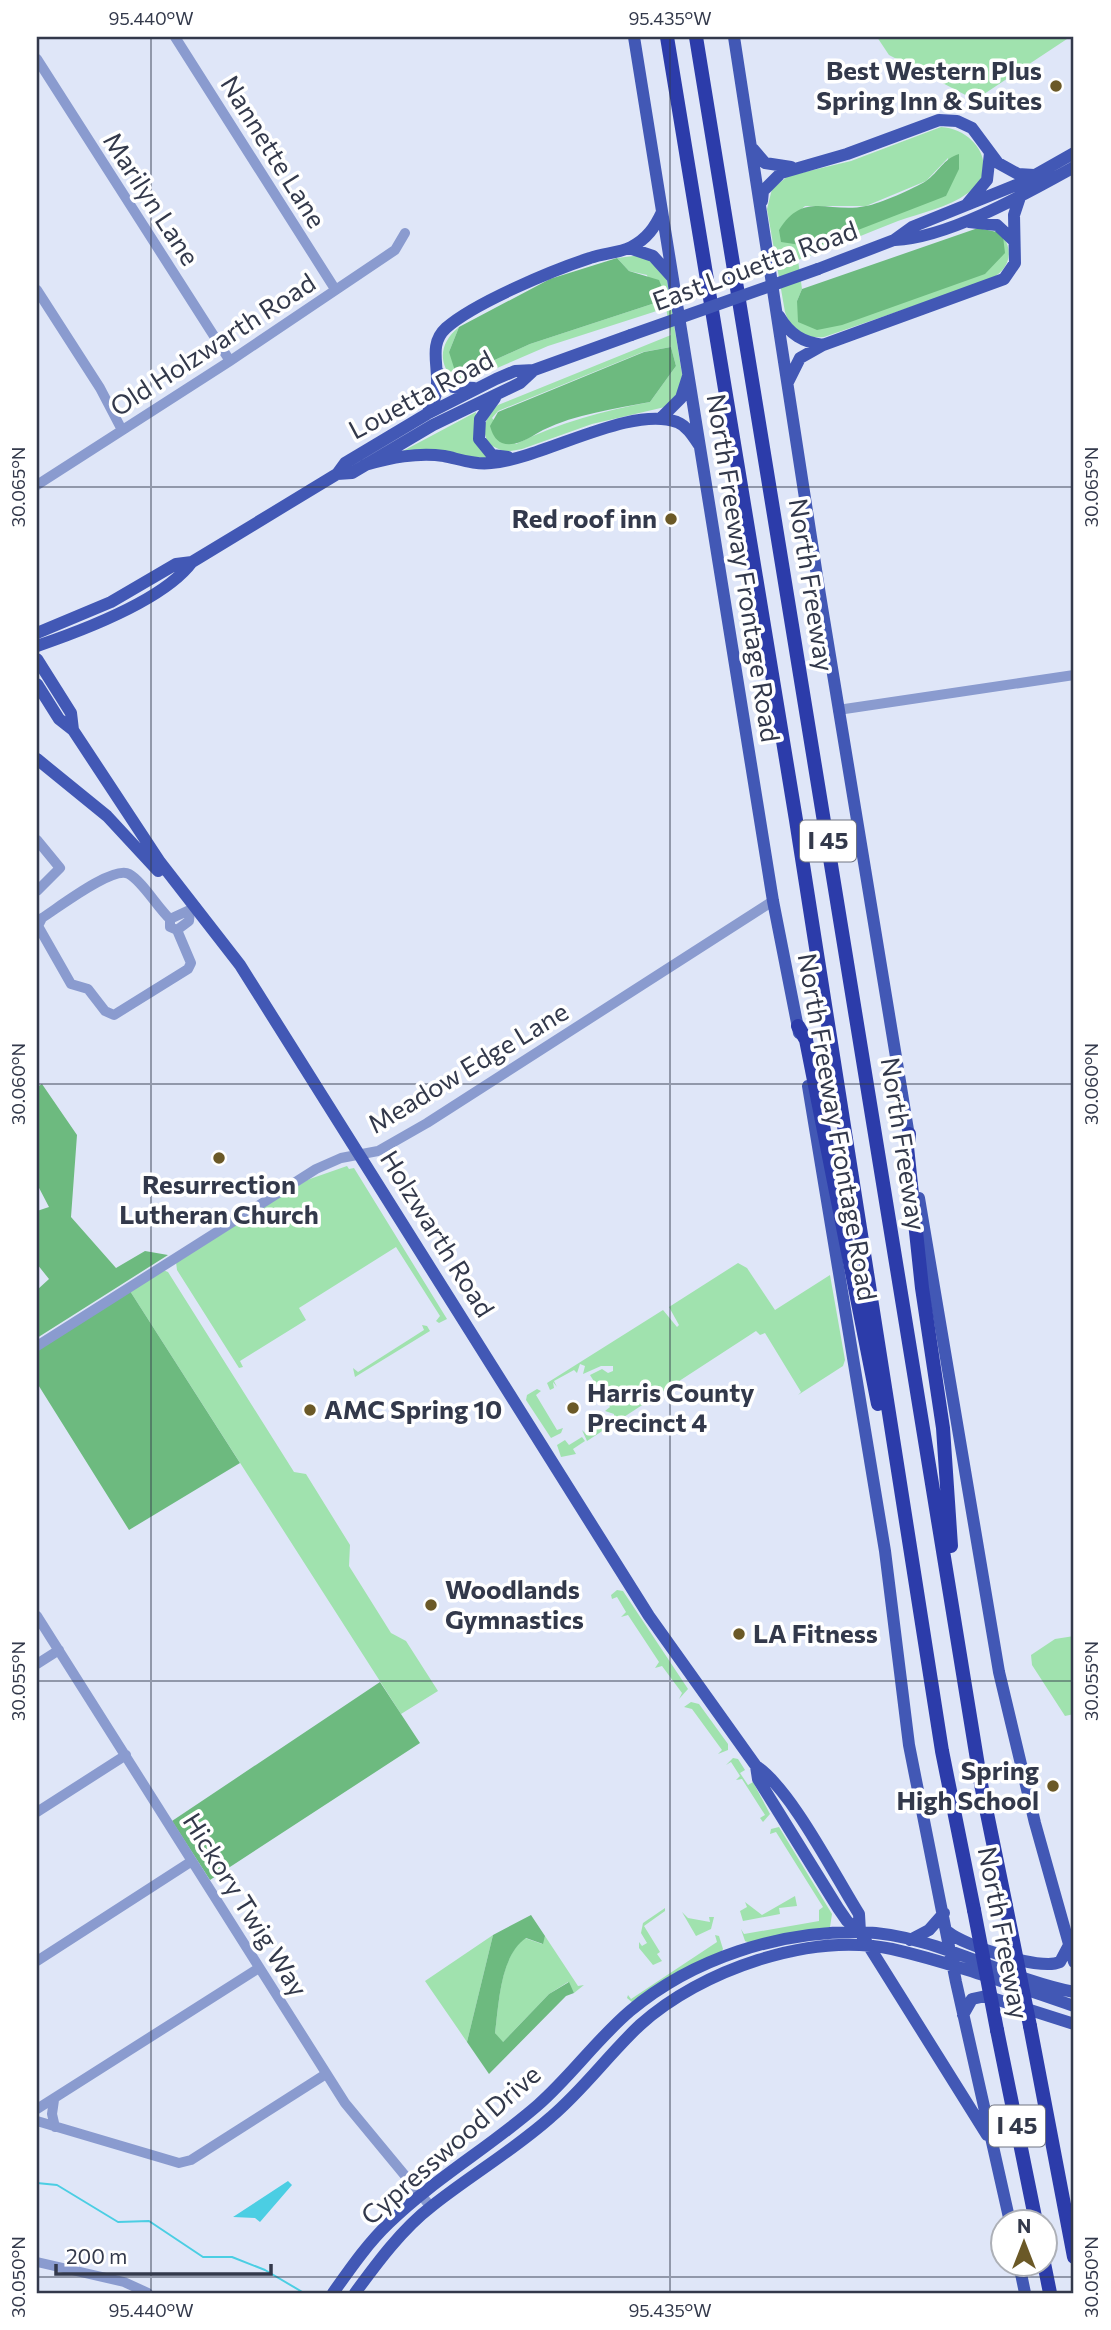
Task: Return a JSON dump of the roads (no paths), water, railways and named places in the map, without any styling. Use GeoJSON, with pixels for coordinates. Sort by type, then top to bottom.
{"type":"FeatureCollection","features":[{"type":"Feature","properties":{"kind":"highway","name":"North Freeway"},"geometry":{"type":"LineString","coordinates":[[667,37],[796,820],[942,1751],[1033,2208]]}},
{"type":"Feature","properties":{"kind":"highway","name":"North Freeway"},"geometry":{"type":"LineString","coordinates":[[696,37],[981,1784],[1074,2257]]}},
{"type":"Feature","properties":{"kind":"highway"},"geometry":{"type":"LineString","coordinates":[[798,1026],[806,1040],[867,1345],[904,1563],[914,1574]]}},
{"type":"Feature","properties":{"kind":"highway"},"geometry":{"type":"LineString","coordinates":[[909,1134],[907,1147],[922,1288],[943,1428],[959,1645]]}},
{"type":"Feature","properties":{"kind":"main road","name":"North Freeway Frontage Road"},"geometry":{"type":"LineString","coordinates":[[634,37],[773,901],[798,1026],[856,1363],[885,1551],[909,1745],[963,2015],[1007,2208]]}},
{"type":"Feature","properties":{"kind":"main road"},"geometry":{"type":"LineString","coordinates":[[734,37],[838,710],[936,1311],[999,1672],[1035,1823],[1074,1962]]}},
{"type":"Feature","properties":{"kind":"main road"},"geometry":{"type":"LineString","coordinates":[[760,208],[763,191],[771,180],[798,167],[847,154],[939,120],[957,121],[972,128],[990,153],[1008,171],[1034,175]]}},
{"type":"Feature","properties":{"kind":"main road"},"geometry":{"type":"LineString","coordinates":[[751,145],[757,157],[765,163],[798,167]]}},
{"type":"Feature","properties":{"kind":"main road"},"geometry":{"type":"LineString","coordinates":[[990,153],[987,180],[961,215],[997,225],[1014,241]]}},
{"type":"Feature","properties":{"kind":"main road","name":"East Louetta Road"},"geometry":{"type":"LineString","coordinates":[[631,335],[894,240],[916,239],[1074,153]]}},
{"type":"Feature","properties":{"kind":"main road","name":"East Louetta Road"},"geometry":{"type":"LineString","coordinates":[[961,215],[1021,194],[1074,167]]}},
{"type":"Feature","properties":{"kind":"main road"},"geometry":{"type":"LineString","coordinates":[[788,382],[800,358],[823,345],[995,285],[1012,270],[1016,254],[1014,215],[1021,194]]}},
{"type":"Feature","properties":{"kind":"main road"},"geometry":{"type":"LineString","coordinates":[[428,414],[438,394],[439,373],[435,357],[438,338],[460,318],[561,267],[629,248],[649,234],[662,211]]}},
{"type":"Feature","properties":{"kind":"main road"},"geometry":{"type":"LineString","coordinates":[[629,248],[653,256],[673,278]]}},
{"type":"Feature","properties":{"kind":"main road"},"geometry":{"type":"LineString","coordinates":[[776,311],[794,335],[806,342],[823,345]]}},
{"type":"Feature","properties":{"kind":"main road","name":"Louetta Road"},"geometry":{"type":"LineString","coordinates":[[37,646],[62,638],[142,600],[182,576],[192,562],[337,474],[345,463],[428,414],[515,371],[534,370],[631,335]]}},
{"type":"Feature","properties":{"kind":"main road","name":"Louetta Road"},"geometry":{"type":"LineString","coordinates":[[337,474],[352,473],[433,425],[520,383],[534,370]]}},
{"type":"Feature","properties":{"kind":"main road"},"geometry":{"type":"LineString","coordinates":[[439,373],[453,387],[480,387]]}},
{"type":"Feature","properties":{"kind":"main road"},"geometry":{"type":"LineString","coordinates":[[660,419],[681,398],[689,374]]}},
{"type":"Feature","properties":{"kind":"main road"},"geometry":{"type":"LineString","coordinates":[[501,392],[484,409],[478,429],[479,439],[492,455],[526,456]]}},
{"type":"Feature","properties":{"kind":"main road"},"geometry":{"type":"LineString","coordinates":[[365,466],[414,455],[442,456],[487,464],[526,456],[603,430],[660,419],[679,423],[691,433],[702,449]]}},
{"type":"Feature","properties":{"kind":"main road","name":"Louetta Road"},"geometry":{"type":"LineString","coordinates":[[37,633],[111,603],[176,564],[192,562]]}},
{"type":"Feature","properties":{"kind":"main road"},"geometry":{"type":"LineString","coordinates":[[45,672],[46,656],[62,638]]}},
{"type":"Feature","properties":{"kind":"main road","name":"Holzwarth Road"},"geometry":{"type":"LineString","coordinates":[[37,659],[71,713],[73,730]]}},
{"type":"Feature","properties":{"kind":"main road","name":"Holzwarth Road"},"geometry":{"type":"LineString","coordinates":[[37,684],[59,719],[73,730],[193,909],[240,965],[649,1616],[756,1766],[766,1773],[797,1815],[859,1914],[860,1932]]}},
{"type":"Feature","properties":{"kind":"main road"},"geometry":{"type":"LineString","coordinates":[[37,759],[107,816],[160,873],[181,889]]}},
{"type":"Feature","properties":{"kind":"main road","name":"Holzwarth Road"},"geometry":{"type":"LineString","coordinates":[[756,1766],[758,1779],[838,1908],[860,1932],[972,2106],[994,2147]]}},
{"type":"Feature","properties":{"kind":"main road"},"geometry":{"type":"LineString","coordinates":[[830,1933],[836,1922],[838,1908]]}},
{"type":"Feature","properties":{"kind":"main road"},"geometry":{"type":"LineString","coordinates":[[910,1940],[929,1930],[944,1913]]}},
{"type":"Feature","properties":{"kind":"main road","name":"Cypresswood Drive"},"geometry":{"type":"LineString","coordinates":[[336,2289],[372,2241],[420,2195],[539,2104],[631,2010],[682,1976],[730,1954],[781,1939],[830,1933],[860,1932],[910,1940],[952,1960]]}},
{"type":"Feature","properties":{"kind":"main road"},"geometry":{"type":"LineString","coordinates":[[948,1932],[963,1942],[1043,1966],[1060,1962],[1069,1945]]}},
{"type":"Feature","properties":{"kind":"main road","name":"Cypresswood Drive"},"geometry":{"type":"LineString","coordinates":[[358,2290],[385,2254],[431,2207],[550,2118],[641,2024],[695,1986],[741,1965],[784,1953],[868,1947],[952,1960]]}},
{"type":"Feature","properties":{"kind":"main road"},"geometry":{"type":"LineString","coordinates":[[952,1960],[1074,1992]]}},
{"type":"Feature","properties":{"kind":"main road"},"geometry":{"type":"LineString","coordinates":[[952,1960],[1074,2006]]}},
{"type":"Feature","properties":{"kind":"main road"},"geometry":{"type":"LineString","coordinates":[[963,2015],[969,2002],[986,1996],[1074,2024]]}},
{"type":"Feature","properties":{"kind":"main road"},"geometry":{"type":"LineString","coordinates":[[631,2010],[641,2024]]}},
{"type":"Feature","properties":{"kind":"main road"},"geometry":{"type":"LineString","coordinates":[[539,2104],[550,2118]]}},
{"type":"Feature","properties":{"kind":"main road"},"geometry":{"type":"LineString","coordinates":[[372,2241],[385,2254]]}},
{"type":"Feature","properties":{"kind":"street","name":"Nannette Lane"},"geometry":{"type":"LineString","coordinates":[[175,37],[335,289]]}},
{"type":"Feature","properties":{"kind":"street","name":"Marilyn Lane"},"geometry":{"type":"LineString","coordinates":[[37,59],[230,361]]}},
{"type":"Feature","properties":{"kind":"street","name":"Old Holzwarth Road"},"geometry":{"type":"LineString","coordinates":[[37,485],[230,361],[395,250],[405,233]]}},
{"type":"Feature","properties":{"kind":"street"},"geometry":{"type":"LineString","coordinates":[[37,290],[100,388],[122,430]]}},
{"type":"Feature","properties":{"kind":"street"},"geometry":{"type":"LineString","coordinates":[[838,710],[1074,675]]}},
{"type":"Feature","properties":{"kind":"street"},"geometry":{"type":"LineString","coordinates":[[37,840],[60,868],[37,891]]}},
{"type":"Feature","properties":{"kind":"street"},"geometry":{"type":"LineString","coordinates":[[120,873],[130,875],[170,919],[170,927],[177,930],[190,956],[188,969],[114,1015],[105,1011],[88,989],[71,984],[38,926],[42,918],[102,880],[120,873]]}},
{"type":"Feature","properties":{"kind":"street","name":"Meadow Edge Lane"},"geometry":{"type":"LineString","coordinates":[[37,1346],[316,1169],[341,1158],[378,1151],[427,1123],[773,901]]}},
{"type":"Feature","properties":{"kind":"street"},"geometry":{"type":"LineString","coordinates":[[170,919],[181,911],[193,909],[189,921],[177,930]]}},
{"type":"Feature","properties":{"kind":"street","name":"Hickory Twig Way"},"geometry":{"type":"LineString","coordinates":[[37,1616],[326,2074],[358,2122],[391,2156],[431,2207]]}},
{"type":"Feature","properties":{"kind":"street"},"geometry":{"type":"LineString","coordinates":[[37,1664],[59,1650]]}},
{"type":"Feature","properties":{"kind":"street"},"geometry":{"type":"LineString","coordinates":[[37,1812],[127,1755]]}},
{"type":"Feature","properties":{"kind":"street"},"geometry":{"type":"LineString","coordinates":[[37,1961],[192,1861]]}},
{"type":"Feature","properties":{"kind":"street"},"geometry":{"type":"LineString","coordinates":[[37,2109],[259,1968]]}},
{"type":"Feature","properties":{"kind":"street"},"geometry":{"type":"LineString","coordinates":[[37,2121],[179,2164],[191,2160],[326,2074]]}},
{"type":"Feature","properties":{"kind":"street"},"geometry":{"type":"LineString","coordinates":[[54,2100],[52,2114],[55,2127]]}},
{"type":"Feature","properties":{"kind":"street"},"geometry":{"type":"LineString","coordinates":[[37,2262],[124,2282],[148,2293]]}},
{"type":"Feature","properties":{"kind":"water"},"geometry":{"type":"Polygon","coordinates":[[[288,2181],[292,2185],[260,2222],[255,2218],[233,2217],[288,2181]]]}},
{"type":"Feature","properties":{"kind":"waterway"},"geometry":{"type":"LineString","coordinates":[[37,2183],[57,2185],[118,2222],[149,2221],[203,2257],[232,2257],[265,2270],[304,2293]]}},
{"type":"Feature","properties":{"kind":"place","name":"Best Western Plus Spring Inn & Suites"},"geometry":{"type":"Point","coordinates":[1056,86]}},
{"type":"Feature","properties":{"kind":"place","name":"Red roof inn"},"geometry":{"type":"Point","coordinates":[671,519]}},
{"type":"Feature","properties":{"kind":"place","name":"Resurrection Lutheran Church"},"geometry":{"type":"Point","coordinates":[219,1158]}},
{"type":"Feature","properties":{"kind":"place","name":"Harris County Precinct 4"},"geometry":{"type":"Point","coordinates":[573,1408]}},
{"type":"Feature","properties":{"kind":"place","name":"AMC Spring 10"},"geometry":{"type":"Point","coordinates":[310,1410]}},
{"type":"Feature","properties":{"kind":"place","name":"Woodlands Gymnastics"},"geometry":{"type":"Point","coordinates":[431,1605]}},
{"type":"Feature","properties":{"kind":"place","name":"LA Fitness"},"geometry":{"type":"Point","coordinates":[739,1634]}},
{"type":"Feature","properties":{"kind":"place","name":"Spring High School"},"geometry":{"type":"Point","coordinates":[1053,1786]}}]}
